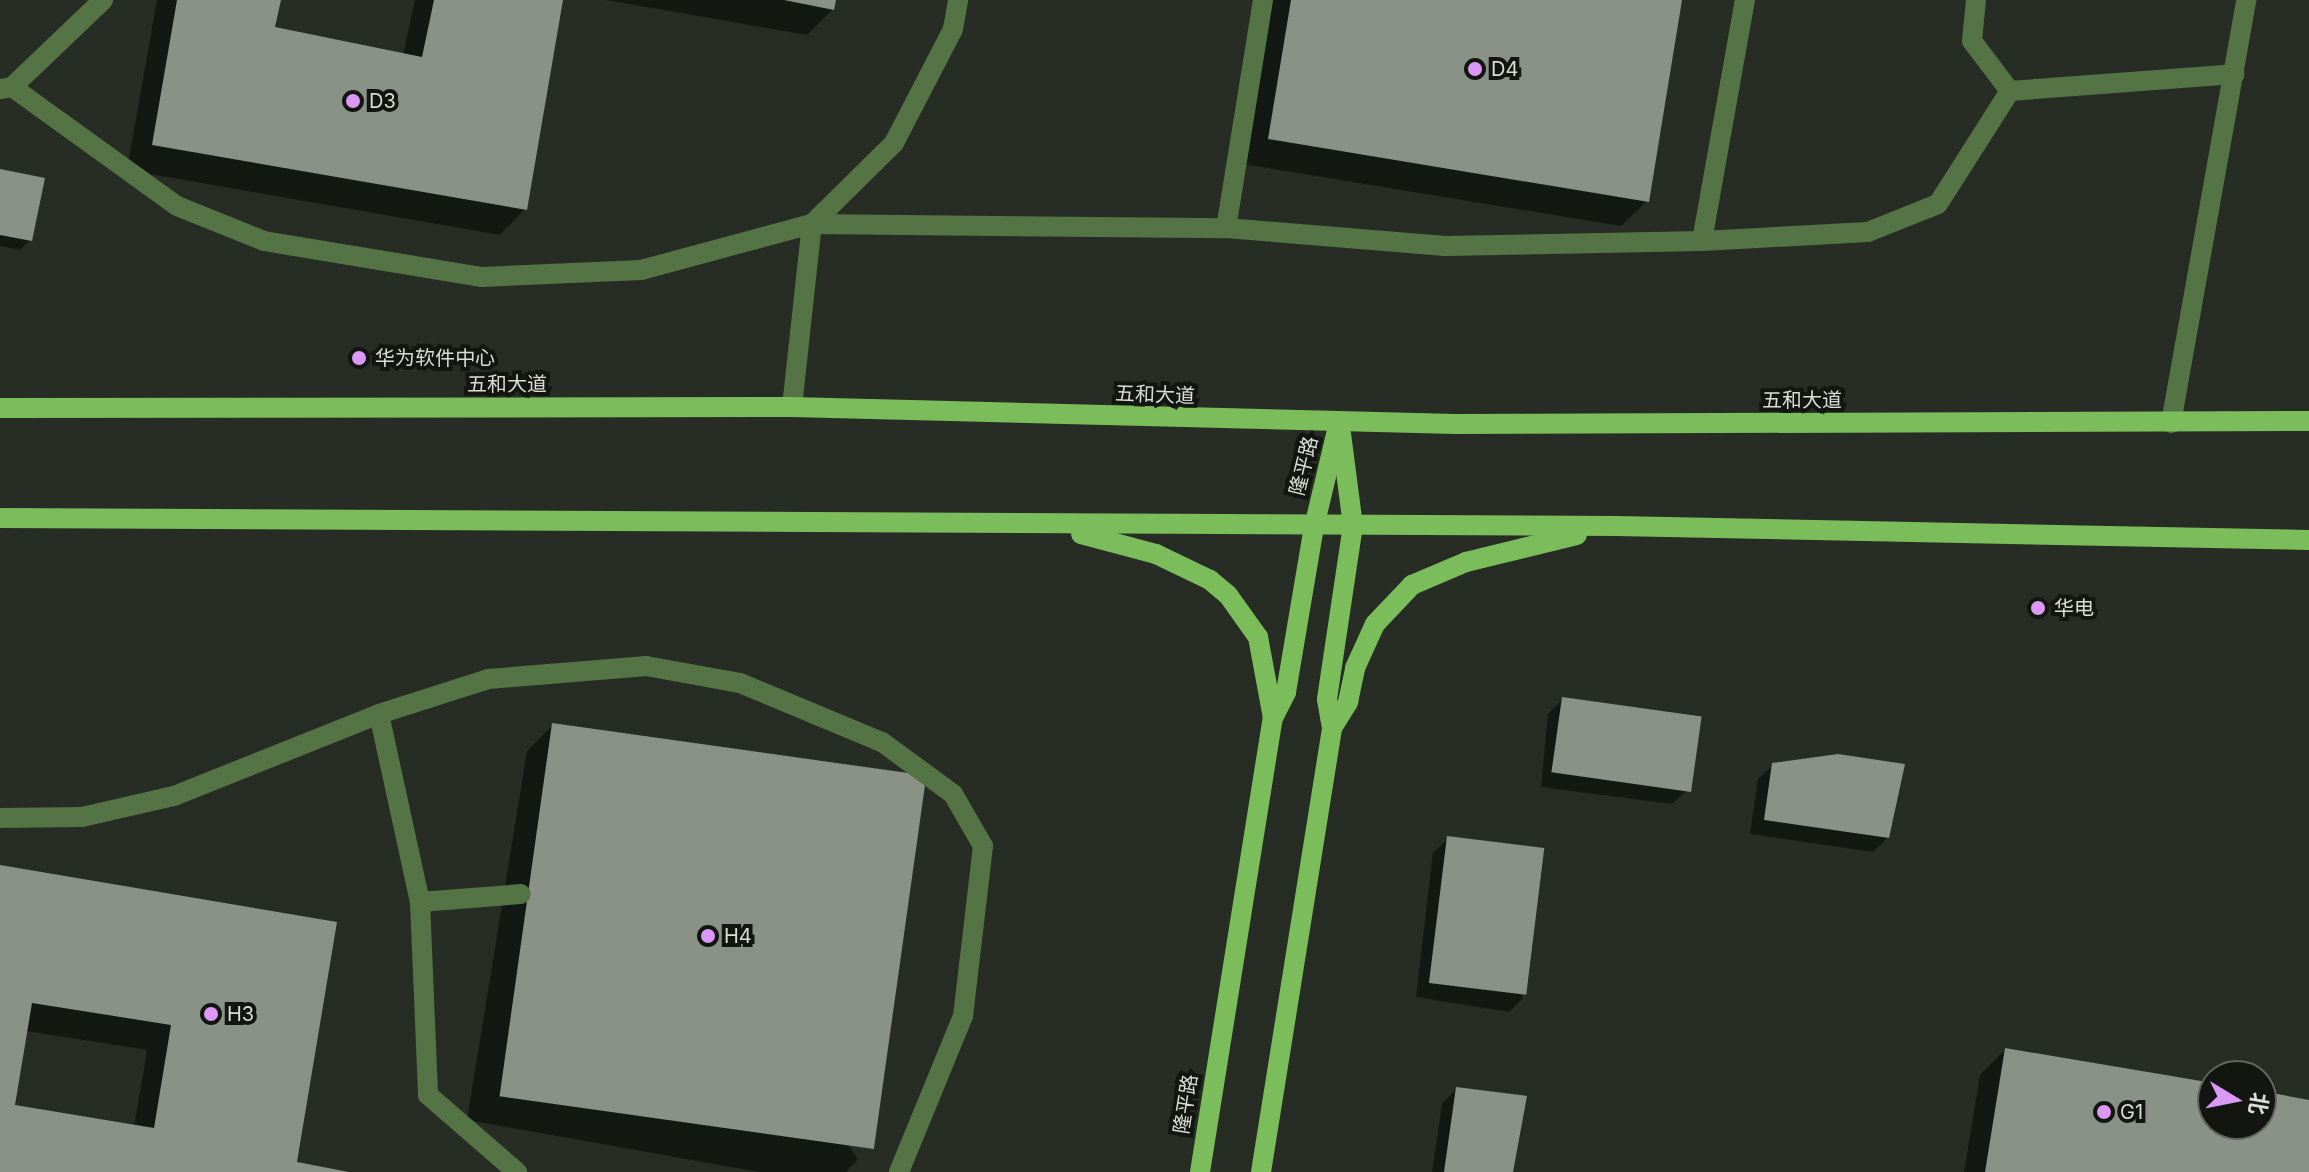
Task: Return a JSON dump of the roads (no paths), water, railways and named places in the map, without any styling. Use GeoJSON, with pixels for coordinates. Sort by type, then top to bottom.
{"type":"FeatureCollection","features":[{"type":"Feature","properties":{"kind":"main road","name":"五和大道"},"geometry":{"type":"LineString","coordinates":[[0,408],[792,407],[1339,422],[2309,421]]}},
{"type":"Feature","properties":{"kind":"main road","name":"隆平路"},"geometry":{"type":"LineString","coordinates":[[1261,1172],[1332,728],[1327,699],[1353,526],[1339,422]]}},
{"type":"Feature","properties":{"kind":"main road","name":"隆平路"},"geometry":{"type":"LineString","coordinates":[[1200,1172],[1273,718],[1286,692],[1314,527],[1339,422]]}},
{"type":"Feature","properties":{"kind":"main road"},"geometry":{"type":"LineString","coordinates":[[0,518],[1050,526],[1616,526],[2309,540]]}},
{"type":"Feature","properties":{"kind":"main road"},"geometry":{"type":"LineString","coordinates":[[1050,526],[1156,554],[1210,580],[1228,595],[1258,637],[1273,718]]}},
{"type":"Feature","properties":{"kind":"main road"},"geometry":{"type":"LineString","coordinates":[[1332,728],[1348,702],[1355,668],[1375,624],[1412,585],[1500,552],[1616,526]]}},
{"type":"Feature","properties":{"kind":"lane"},"geometry":{"type":"LineString","coordinates":[[103,0],[6,88],[177,206],[264,241],[482,277],[641,270],[812,224],[1226,228],[1445,246],[1702,241],[1868,232],[1938,204],[2010,91]]}},
{"type":"Feature","properties":{"kind":"lane"},"geometry":{"type":"LineString","coordinates":[[792,407],[812,224],[894,143],[953,29],[958,0]]}},
{"type":"Feature","properties":{"kind":"lane"},"geometry":{"type":"LineString","coordinates":[[1226,228],[1263,0]]}},
{"type":"Feature","properties":{"kind":"lane"},"geometry":{"type":"LineString","coordinates":[[1702,241],[1745,0]]}},
{"type":"Feature","properties":{"kind":"lane"},"geometry":{"type":"LineString","coordinates":[[1976,0],[1972,41],[2010,91]]}},
{"type":"Feature","properties":{"kind":"lane"},"geometry":{"type":"LineString","coordinates":[[2171,423],[2246,0]]}},
{"type":"Feature","properties":{"kind":"lane"},"geometry":{"type":"LineString","coordinates":[[2010,91],[2234,74]]}},
{"type":"Feature","properties":{"kind":"lane"},"geometry":{"type":"LineString","coordinates":[[0,818],[82,817],[174,796],[379,714],[488,679],[646,666],[740,683],[882,742],[953,794],[983,846],[963,1016],[899,1172]]}},
{"type":"Feature","properties":{"kind":"lane"},"geometry":{"type":"LineString","coordinates":[[379,714],[420,902],[428,1095],[517,1172]]}},
{"type":"Feature","properties":{"kind":"lane"},"geometry":{"type":"LineString","coordinates":[[420,902],[521,894]]}},
{"type":"Feature","properties":{"kind":"place","name":"D4"},"geometry":{"type":"Point","coordinates":[1475,69]}},
{"type":"Feature","properties":{"kind":"place","name":"D3"},"geometry":{"type":"Point","coordinates":[353,101]}},
{"type":"Feature","properties":{"kind":"place","name":"华为软件中心"},"geometry":{"type":"Point","coordinates":[359,358]}},
{"type":"Feature","properties":{"kind":"place","name":"华电"},"geometry":{"type":"Point","coordinates":[2038,608]}},
{"type":"Feature","properties":{"kind":"place","name":"H4"},"geometry":{"type":"Point","coordinates":[708,936]}},
{"type":"Feature","properties":{"kind":"place","name":"H3"},"geometry":{"type":"Point","coordinates":[211,1014]}},
{"type":"Feature","properties":{"kind":"place","name":"G1"},"geometry":{"type":"Point","coordinates":[2104,1112]}}]}
